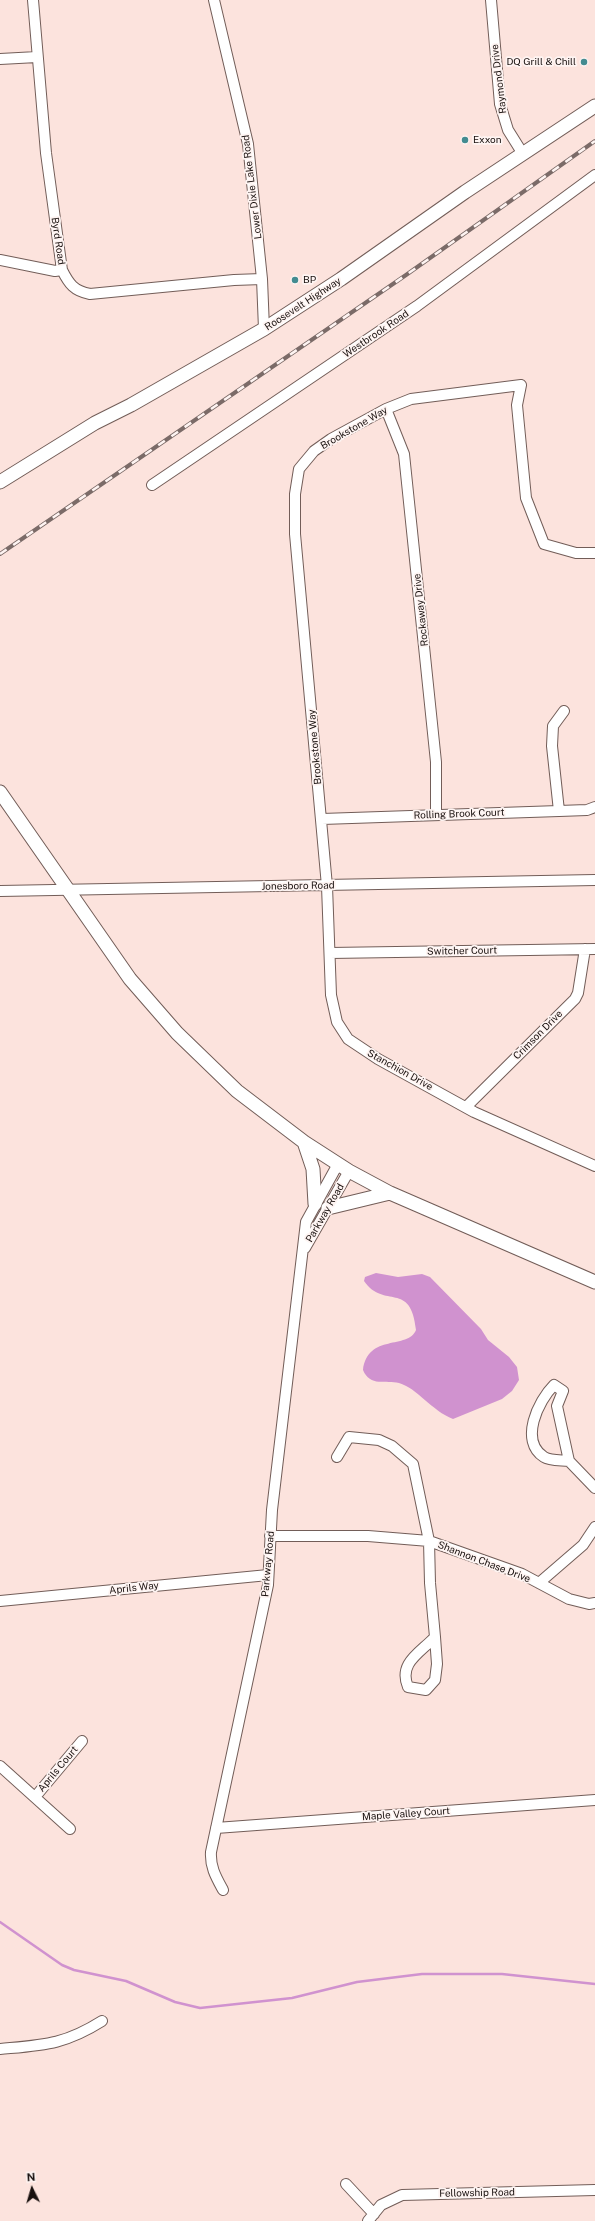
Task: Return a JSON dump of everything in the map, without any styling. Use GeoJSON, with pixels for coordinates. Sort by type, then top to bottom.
{"type":"FeatureCollection","features":[{"type":"Feature","properties":{"kind":"main road","name":"Roosevelt Highway"},"geometry":{"type":"LineString","coordinates":[[0,482],[95,423],[131,405],[264,329],[341,279],[595,106]]}},
{"type":"Feature","properties":{"kind":"main road"},"geometry":{"type":"LineString","coordinates":[[0,792],[130,979],[177,1033],[237,1091],[304,1142],[338,1164],[390,1193],[595,1282]]}},
{"type":"Feature","properties":{"kind":"main road"},"geometry":{"type":"LineString","coordinates":[[304,1142],[313,1169],[315,1204]]}},
{"type":"Feature","properties":{"kind":"main road"},"geometry":{"type":"LineString","coordinates":[[328,1208],[390,1193]]}},
{"type":"Feature","properties":{"kind":"street","name":"Byrd Road"},"geometry":{"type":"LineString","coordinates":[[33,0],[46,153],[62,270],[68,282],[75,290],[90,294],[234,280],[262,279]]}},
{"type":"Feature","properties":{"kind":"street","name":"Lower Dixie Lake Road"},"geometry":{"type":"LineString","coordinates":[[214,0],[248,144],[262,279],[264,329]]}},
{"type":"Feature","properties":{"kind":"street","name":"Raymond Drive"},"geometry":{"type":"LineString","coordinates":[[491,0],[500,104],[508,130],[523,154]]}},
{"type":"Feature","properties":{"kind":"street"},"geometry":{"type":"LineString","coordinates":[[0,59],[37,57]]}},
{"type":"Feature","properties":{"kind":"street","name":"Westbrook Road"},"geometry":{"type":"LineString","coordinates":[[152,485],[417,306],[595,176]]}},
{"type":"Feature","properties":{"kind":"street"},"geometry":{"type":"LineString","coordinates":[[0,260],[55,271],[62,270]]}},
{"type":"Feature","properties":{"kind":"street","name":"Brookstone Way"},"geometry":{"type":"LineString","coordinates":[[327,886],[296,534],[297,481],[299,469],[314,451],[386,409],[411,399],[521,385],[517,405],[526,498],[544,544],[576,553],[595,553]]}},
{"type":"Feature","properties":{"kind":"street","name":"Rockaway Drive"},"geometry":{"type":"LineString","coordinates":[[386,409],[404,454],[436,762],[436,814]]}},
{"type":"Feature","properties":{"kind":"street"},"geometry":{"type":"LineString","coordinates":[[559,811],[552,746],[553,726],[564,711]]}},
{"type":"Feature","properties":{"kind":"street","name":"Rolling Brook Court"},"geometry":{"type":"LineString","coordinates":[[322,819],[587,810],[595,807]]}},
{"type":"Feature","properties":{"kind":"street","name":"Jonesboro Road"},"geometry":{"type":"LineString","coordinates":[[0,891],[595,880]]}},
{"type":"Feature","properties":{"kind":"street","name":"Stanchion Drive"},"geometry":{"type":"LineString","coordinates":[[327,886],[332,1006],[337,1022],[348,1039],[378,1059],[466,1107],[595,1166]]}},
{"type":"Feature","properties":{"kind":"street","name":"Switcher Court"},"geometry":{"type":"LineString","coordinates":[[330,953],[590,949]]}},
{"type":"Feature","properties":{"kind":"street","name":"Crimson Drive"},"geometry":{"type":"LineString","coordinates":[[466,1107],[574,999],[578,993],[590,949]]}},
{"type":"Feature","properties":{"kind":"street","name":"Parkway Road"},"geometry":{"type":"LineString","coordinates":[[223,1890],[214,1874],[211,1862],[216,1828],[268,1575],[270,1536],[301,1255],[306,1222],[338,1164]]}},
{"type":"Feature","properties":{"kind":"street","name":"Parkway Road"},"geometry":{"type":"LineString","coordinates":[[301,1255],[349,1170]]}},
{"type":"Feature","properties":{"kind":"street"},"geometry":{"type":"LineString","coordinates":[[569,1461],[544,1458],[536,1450],[531,1433],[547,1392],[554,1385],[563,1391],[557,1406],[569,1461],[595,1488]]}},
{"type":"Feature","properties":{"kind":"street","name":"Shannon Chase Drive"},"geometry":{"type":"LineString","coordinates":[[337,1457],[349,1437],[379,1440],[392,1446],[413,1464],[429,1542],[430,1584],[435,1637],[437,1664],[435,1680],[426,1690],[408,1687],[404,1678],[408,1664],[435,1637]]}},
{"type":"Feature","properties":{"kind":"street","name":"Shannon Chase Drive"},"geometry":{"type":"LineString","coordinates":[[539,1583],[583,1545],[595,1527]]}},
{"type":"Feature","properties":{"kind":"street","name":"Shannon Chase Drive"},"geometry":{"type":"LineString","coordinates":[[270,1536],[368,1536],[429,1542],[522,1574],[569,1599],[589,1604],[595,1603]]}},
{"type":"Feature","properties":{"kind":"street","name":"Aprils Way"},"geometry":{"type":"LineString","coordinates":[[0,1601],[268,1575]]}},
{"type":"Feature","properties":{"kind":"street","name":"Aprils Court"},"geometry":{"type":"LineString","coordinates":[[35,1797],[82,1741]]}},
{"type":"Feature","properties":{"kind":"street"},"geometry":{"type":"LineString","coordinates":[[0,1766],[70,1829]]}},
{"type":"Feature","properties":{"kind":"street","name":"Maple Valley Court"},"geometry":{"type":"LineString","coordinates":[[216,1828],[595,1800]]}},
{"type":"Feature","properties":{"kind":"street"},"geometry":{"type":"LineString","coordinates":[[0,2049],[57,2043],[81,2034],[102,2021]]}},
{"type":"Feature","properties":{"kind":"street"},"geometry":{"type":"LineString","coordinates":[[346,2184],[371,2217]]}},
{"type":"Feature","properties":{"kind":"street","name":"Fellowship Road"},"geometry":{"type":"LineString","coordinates":[[371,2217],[381,2205],[402,2195],[595,2190]]}},
{"type":"Feature","properties":{"kind":"shaded area"},"geometry":{"type":"Polygon","coordinates":[[[376,1273],[398,1277],[422,1274],[430,1277],[481,1329],[488,1340],[509,1357],[517,1367],[519,1380],[512,1391],[502,1399],[453,1419],[438,1411],[406,1386],[394,1382],[379,1382],[370,1379],[363,1370],[366,1358],[372,1351],[380,1346],[412,1336],[416,1330],[409,1305],[403,1300],[380,1294],[364,1281],[365,1277],[376,1273]]]}},
{"type":"Feature","properties":{"kind":"waterway"},"geometry":{"type":"LineString","coordinates":[[0,1922],[62,1965],[74,1970],[126,1981],[175,2002],[200,2008],[292,1998],[357,1982],[422,1974],[502,1974],[595,1984]]}},
{"type":"Feature","properties":{"kind":"railway"},"geometry":{"type":"LineString","coordinates":[[0,554],[406,275],[595,141]]}},
{"type":"Feature","properties":{"kind":"place","name":"DQ Grill & Chill"},"geometry":{"type":"Point","coordinates":[584,62]}},
{"type":"Feature","properties":{"kind":"place","name":"Exxon"},"geometry":{"type":"Point","coordinates":[465,140]}},
{"type":"Feature","properties":{"kind":"place","name":"BP"},"geometry":{"type":"Point","coordinates":[295,280]}}]}
